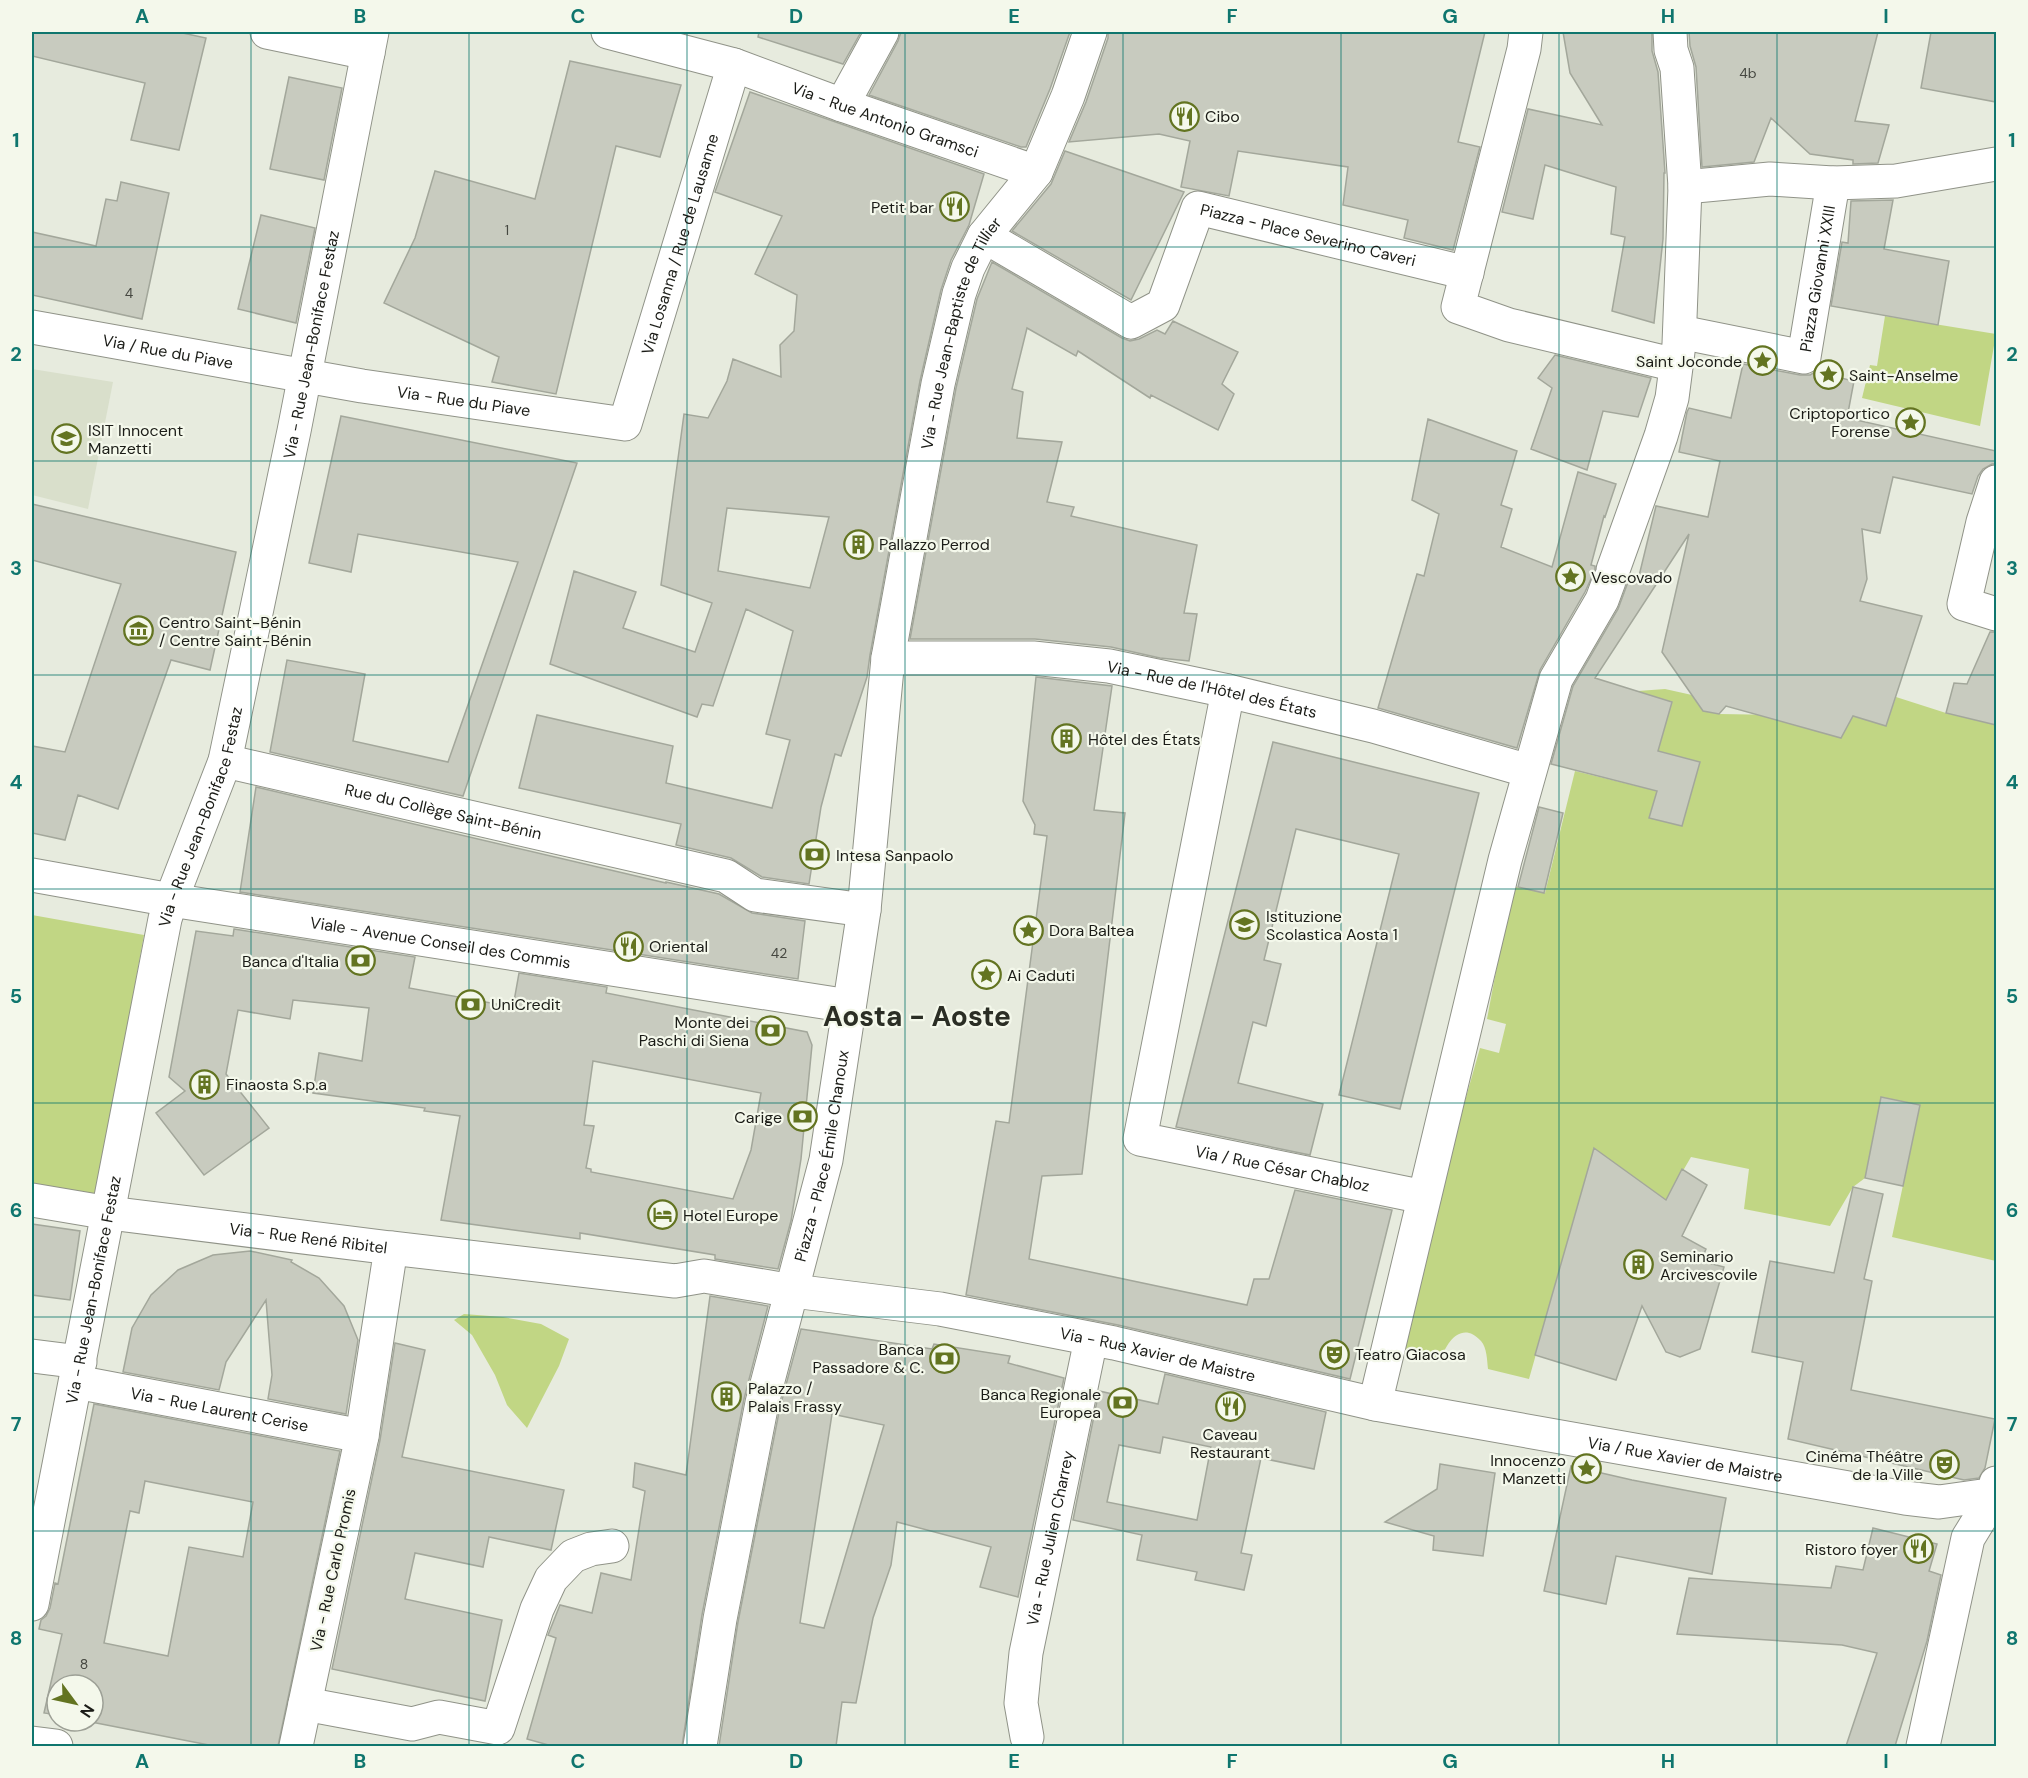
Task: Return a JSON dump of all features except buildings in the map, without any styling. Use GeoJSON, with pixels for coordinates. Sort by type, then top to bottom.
{"type":"FeatureCollection","features":[{"type":"Feature","properties":{"kind":"street"},"geometry":{"type":"LineString","coordinates":[[267,32],[370,42]]}},
{"type":"Feature","properties":{"kind":"street"},"geometry":{"type":"LineString","coordinates":[[842,105],[882,32]]}},
{"type":"Feature","properties":{"kind":"street","name":"Via - Rue Jean-Baptiste de Tillier"},"geometry":{"type":"LineString","coordinates":[[888,658],[938,384],[959,294],[968,267],[984,236],[1036,172],[1068,96],[1090,32]]}},
{"type":"Feature","properties":{"kind":"street"},"geometry":{"type":"LineString","coordinates":[[1526,32],[1524,49],[1458,307],[1509,325],[1676,365]]}},
{"type":"Feature","properties":{"kind":"street"},"geometry":{"type":"LineString","coordinates":[[1375,1404],[1505,860],[1556,679],[1602,600],[1661,436],[1672,398],[1680,332],[1685,187],[1677,68],[1671,50],[1670,32]]}},
{"type":"Feature","properties":{"kind":"street","name":"Via - Rue Antonio Gramsci"},"geometry":{"type":"LineString","coordinates":[[598,35],[734,65],[1036,172]]}},
{"type":"Feature","properties":{"kind":"street","name":"Via - Rue Jean-Boniface Festaz"},"geometry":{"type":"LineString","coordinates":[[32,1604],[171,900],[225,761],[370,42]]}},
{"type":"Feature","properties":{"kind":"street","name":"Via Losanna / Rue de Lausanne"},"geometry":{"type":"LineString","coordinates":[[625,424],[734,65]]}},
{"type":"Feature","properties":{"kind":"street"},"geometry":{"type":"LineString","coordinates":[[1685,187],[1770,179],[1833,183],[1896,181],[1996,164]]}},
{"type":"Feature","properties":{"kind":"street","name":"Piazza Giovanni XXIII"},"geometry":{"type":"LineString","coordinates":[[1680,332],[1804,357],[1833,183]]}},
{"type":"Feature","properties":{"kind":"street","name":"Piazza - Place Severino Caveri"},"geometry":{"type":"LineString","coordinates":[[984,236],[1131,322],[1163,305],[1198,208],[1467,273]]}},
{"type":"Feature","properties":{"kind":"street","name":"Via / Rue du Piave"},"geometry":{"type":"LineString","coordinates":[[32,327],[304,375]]}},
{"type":"Feature","properties":{"kind":"street","name":"Via - Rue du Piave"},"geometry":{"type":"LineString","coordinates":[[304,375],[362,386],[625,424]]}},
{"type":"Feature","properties":{"kind":"street"},"geometry":{"type":"LineString","coordinates":[[1996,482],[1983,522],[1964,604],[1996,614]]}},
{"type":"Feature","properties":{"kind":"street","name":"Via - Rue de l'Hôtel des États"},"geometry":{"type":"LineString","coordinates":[[888,658],[1033,658],[1109,666],[1373,726],[1529,771]]}},
{"type":"Feature","properties":{"kind":"street","name":"Piazza - Place Émile Chanoux"},"geometry":{"type":"LineString","coordinates":[[700,1746],[720,1619],[762,1402],[826,1160],[864,910],[888,658]]}},
{"type":"Feature","properties":{"kind":"street","name":"Via / Rue César Chabloz"},"geometry":{"type":"LineString","coordinates":[[1228,692],[1140,1139],[1424,1197]]}},
{"type":"Feature","properties":{"kind":"street","name":"Rue du Collège Saint-Bénin"},"geometry":{"type":"LineString","coordinates":[[225,761],[726,876],[755,895],[864,910]]}},
{"type":"Feature","properties":{"kind":"street","name":"Viale - Avenue Conseil des Commis"},"geometry":{"type":"LineString","coordinates":[[32,875],[171,900],[849,1006]]}},
{"type":"Feature","properties":{"kind":"street","name":"Via - Rue René Ribitel"},"geometry":{"type":"LineString","coordinates":[[32,1200],[109,1214],[391,1248],[362,1436]]}},
{"type":"Feature","properties":{"kind":"street"},"geometry":{"type":"LineString","coordinates":[[391,1248],[675,1281],[704,1276],[793,1291]]}},
{"type":"Feature","properties":{"kind":"street","name":"Via - Rue Xavier de Maistre"},"geometry":{"type":"LineString","coordinates":[[793,1291],[940,1310],[1091,1339],[1375,1404]]}},
{"type":"Feature","properties":{"kind":"street","name":"Via - Rue Julien Charrey"},"geometry":{"type":"LineString","coordinates":[[1027,1737],[1022,1703],[1026,1653],[1091,1339]]}},
{"type":"Feature","properties":{"kind":"street","name":"Via - Rue Laurent Cerise"},"geometry":{"type":"LineString","coordinates":[[32,1356],[78,1372],[362,1436]]}},
{"type":"Feature","properties":{"kind":"street","name":"Via / Rue Xavier de Maistre"},"geometry":{"type":"LineString","coordinates":[[1375,1404],[1939,1502],[1996,1490]]}},
{"type":"Feature","properties":{"kind":"street","name":"Via - Rue Carlo Promis"},"geometry":{"type":"LineString","coordinates":[[296,1746],[362,1436]]}},
{"type":"Feature","properties":{"kind":"street"},"geometry":{"type":"LineString","coordinates":[[1923,1746],[1968,1538],[1996,1490]]}},
{"type":"Feature","properties":{"kind":"street"},"geometry":{"type":"LineString","coordinates":[[305,1704],[412,1724],[440,1717],[498,1728],[537,1610],[551,1579],[573,1556],[591,1549],[612,1546]]}},
{"type":"Feature","properties":{"kind":"street"},"geometry":{"type":"LineString","coordinates":[[32,1743],[56,1746]]}},
{"type":"Feature","properties":{"kind":"shaded area","name":"ISIT Innocent Manzetti"},"geometry":{"type":"Polygon","coordinates":[[[32,369],[113,382],[88,509],[32,495],[32,369]]]}},
{"type":"Feature","properties":{"kind":"green space"},"geometry":{"type":"Polygon","coordinates":[[[1885,316],[1996,334],[1980,426],[1862,398],[1870,365],[1877,366],[1885,316]]]}},
{"type":"Feature","properties":{"kind":"green space"},"geometry":{"type":"Polygon","coordinates":[[[1665,689],[1692,695],[1703,711],[1719,714],[1853,716],[1886,726],[1896,697],[1946,713],[1996,725],[1996,1261],[1892,1237],[1920,1105],[1882,1097],[1865,1178],[1853,1187],[1830,1226],[1744,1209],[1749,1169],[1691,1157],[1666,1200],[1594,1149],[1529,1379],[1488,1369],[1483,1344],[1474,1335],[1467,1333],[1461,1333],[1451,1341],[1441,1360],[1394,1351],[1480,1048],[1499,1053],[1506,1024],[1487,1019],[1512,886],[1545,893],[1575,771],[1657,791],[1649,818],[1682,826],[1700,762],[1658,751],[1631,714],[1638,691],[1665,689]]]}},
{"type":"Feature","properties":{"kind":"green space"},"geometry":{"type":"Polygon","coordinates":[[[32,915],[144,935],[96,1199],[32,1188],[32,915]]]}},
{"type":"Feature","properties":{"kind":"green space"},"geometry":{"type":"Polygon","coordinates":[[[464,1314],[503,1317],[541,1324],[569,1339],[559,1366],[527,1428],[507,1405],[495,1375],[472,1335],[454,1320],[464,1314]]]}},
{"type":"Feature","properties":{"kind":"place","name":"Cibo"},"geometry":{"type":"Point","coordinates":[1184,116]}},
{"type":"Feature","properties":{"kind":"place","name":"Petit bar"},"geometry":{"type":"Point","coordinates":[955,207]}},
{"type":"Feature","properties":{"kind":"place","name":"Saint Joconde"},"geometry":{"type":"Point","coordinates":[1763,361]}},
{"type":"Feature","properties":{"kind":"place","name":"Saint-Anselme"},"geometry":{"type":"Point","coordinates":[1828,375]}},
{"type":"Feature","properties":{"kind":"place","name":"Criptoportico Forense"},"geometry":{"type":"Point","coordinates":[1911,422]}},
{"type":"Feature","properties":{"kind":"place","name":"ISIT Innocent Manzetti"},"geometry":{"type":"Point","coordinates":[67,439]}},
{"type":"Feature","properties":{"kind":"place","name":"Pallazzo Perrod"},"geometry":{"type":"Point","coordinates":[858,544]}},
{"type":"Feature","properties":{"kind":"place","name":"Vescovado"},"geometry":{"type":"Point","coordinates":[1570,577]}},
{"type":"Feature","properties":{"kind":"place","name":"Centro Saint-Bénin / Centre Saint-Bénin"},"geometry":{"type":"Point","coordinates":[138,631]}},
{"type":"Feature","properties":{"kind":"place","name":"Hôtel des États"},"geometry":{"type":"Point","coordinates":[1067,739]}},
{"type":"Feature","properties":{"kind":"place","name":"Intesa Sanpaolo"},"geometry":{"type":"Point","coordinates":[815,855]}},
{"type":"Feature","properties":{"kind":"place","name":"Istituzione Scolastica Aosta 1"},"geometry":{"type":"Point","coordinates":[1245,925]}},
{"type":"Feature","properties":{"kind":"place","name":"Dora Baltea"},"geometry":{"type":"Point","coordinates":[1028,930]}},
{"type":"Feature","properties":{"kind":"place","name":"Oriental"},"geometry":{"type":"Point","coordinates":[628,946]}},
{"type":"Feature","properties":{"kind":"place","name":"Banca d'Italia"},"geometry":{"type":"Point","coordinates":[360,961]}},
{"type":"Feature","properties":{"kind":"place","name":"Ai Caduti"},"geometry":{"type":"Point","coordinates":[986,975]}},
{"type":"Feature","properties":{"kind":"place","name":"UniCredit"},"geometry":{"type":"Point","coordinates":[470,1004]}},
{"type":"Feature","properties":{"kind":"place","name":"Monte dei Paschi di Siena"},"geometry":{"type":"Point","coordinates":[770,1031]}},
{"type":"Feature","properties":{"kind":"place","name":"Finaosta S.p.a"},"geometry":{"type":"Point","coordinates":[205,1084]}},
{"type":"Feature","properties":{"kind":"place","name":"Carige"},"geometry":{"type":"Point","coordinates":[803,1117]}},
{"type":"Feature","properties":{"kind":"place","name":"Hotel Europe"},"geometry":{"type":"Point","coordinates":[662,1215]}},
{"type":"Feature","properties":{"kind":"place","name":"Seminario Arcivescovile"},"geometry":{"type":"Point","coordinates":[1639,1265]}},
{"type":"Feature","properties":{"kind":"place","name":"Teatro Giacosa"},"geometry":{"type":"Point","coordinates":[1334,1354]}},
{"type":"Feature","properties":{"kind":"place","name":"Banca Passadore & C."},"geometry":{"type":"Point","coordinates":[945,1358]}},
{"type":"Feature","properties":{"kind":"place","name":"Palazzo / Palais Frassy"},"geometry":{"type":"Point","coordinates":[727,1397]}},
{"type":"Feature","properties":{"kind":"place","name":"Banca Regionale Europea"},"geometry":{"type":"Point","coordinates":[1122,1403]}},
{"type":"Feature","properties":{"kind":"place","name":"Caveau Restaurant"},"geometry":{"type":"Point","coordinates":[1230,1406]}},
{"type":"Feature","properties":{"kind":"place","name":"Cinéma Théâtre de la Ville"},"geometry":{"type":"Point","coordinates":[1944,1465]}},
{"type":"Feature","properties":{"kind":"place","name":"Innocenzo Manzetti"},"geometry":{"type":"Point","coordinates":[1587,1469]}},
{"type":"Feature","properties":{"kind":"place","name":"Ristoro foyer"},"geometry":{"type":"Point","coordinates":[1919,1549]}},
{"type":"Feature","properties":{"kind":"district","name":"Aosta - Aoste"},"geometry":{"type":"Point","coordinates":[917,1016]}}]}
